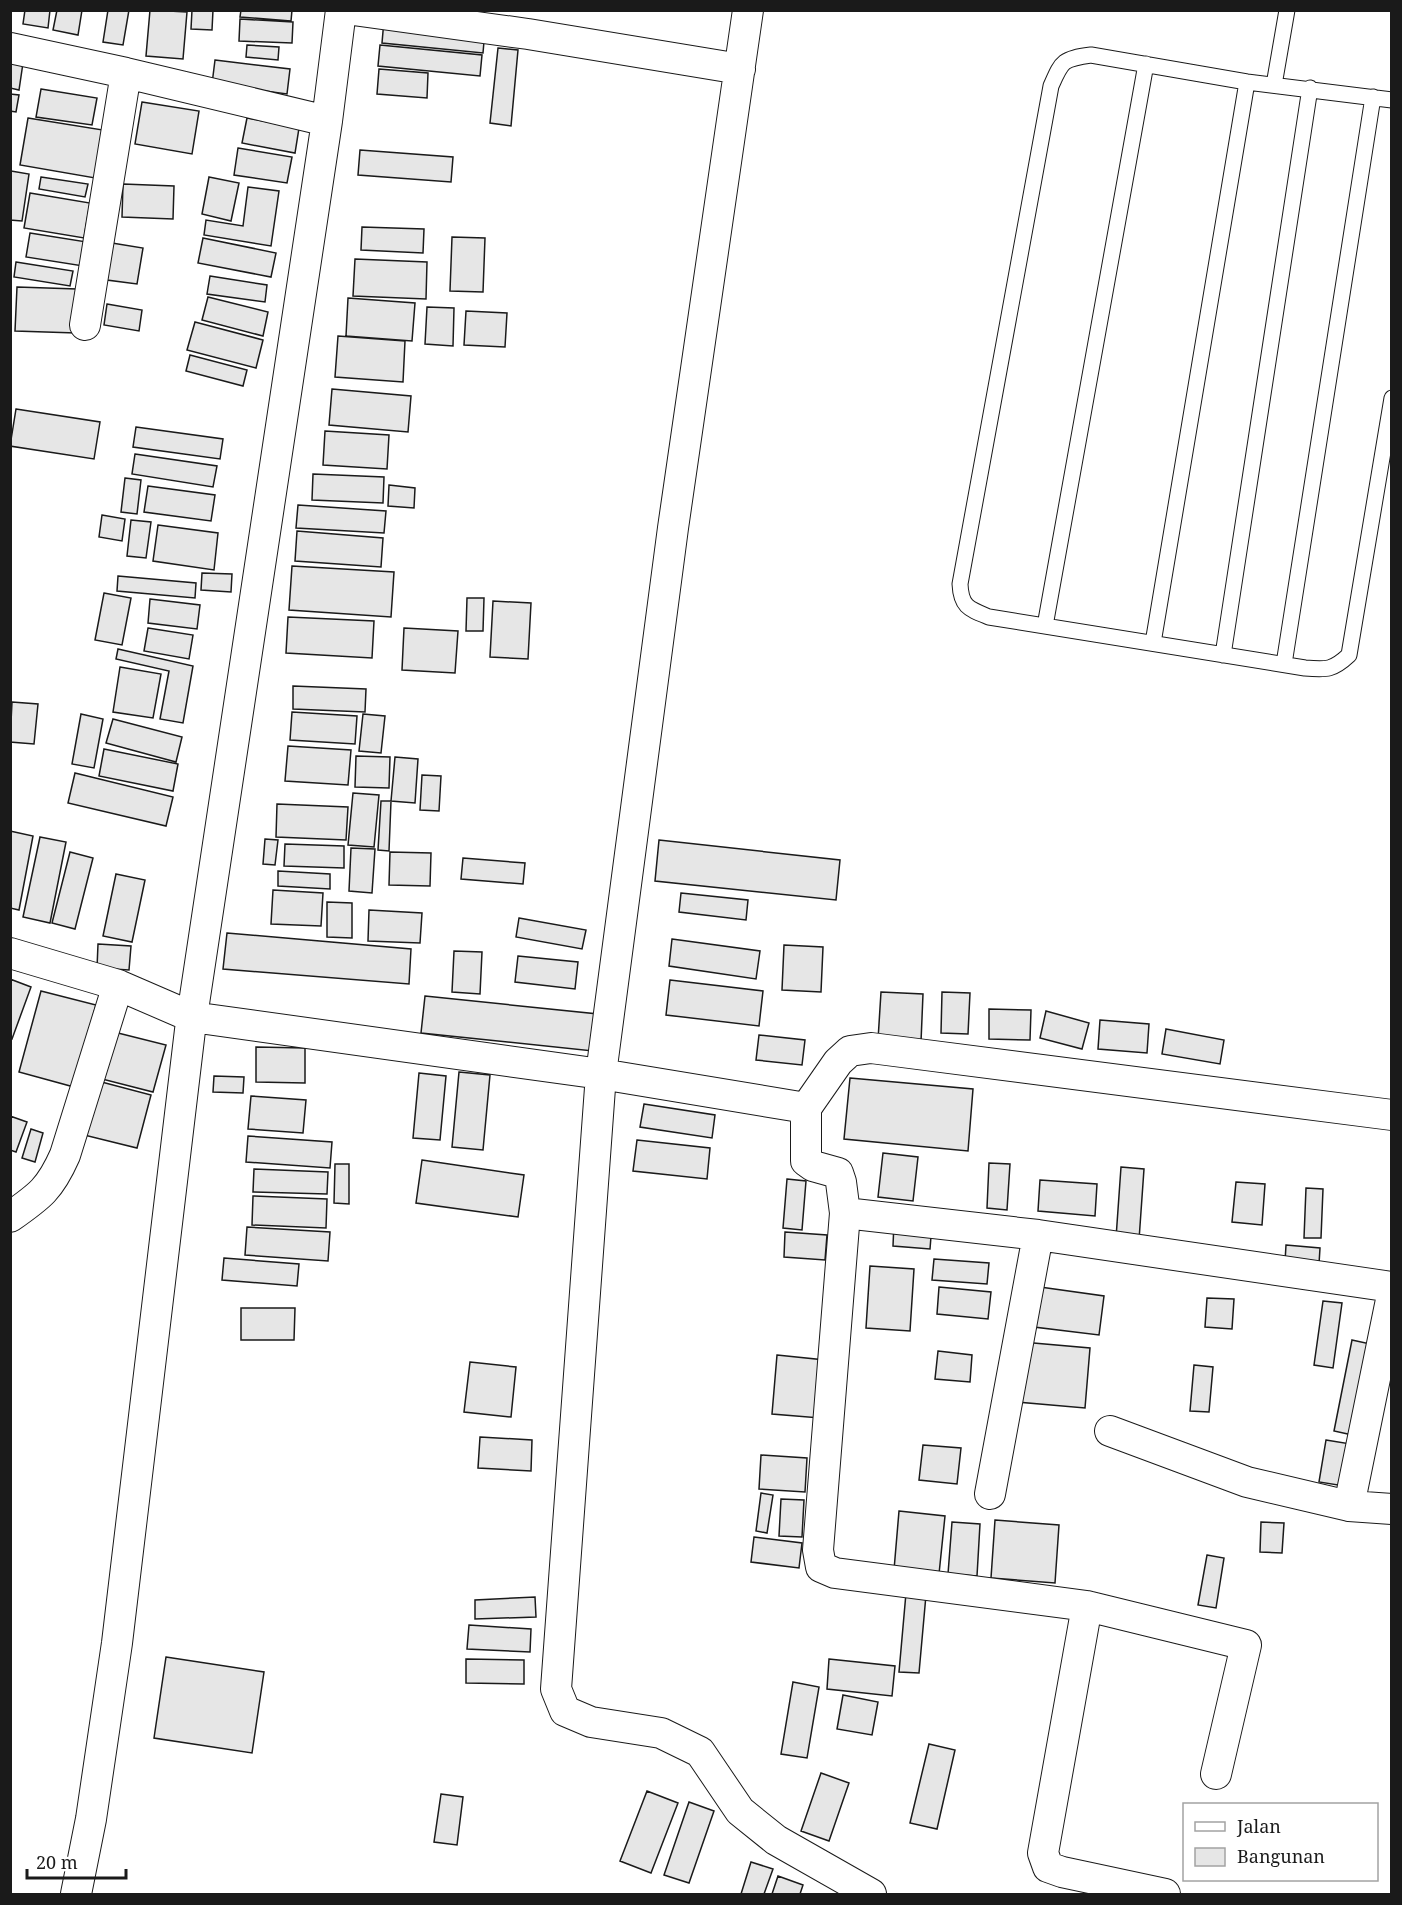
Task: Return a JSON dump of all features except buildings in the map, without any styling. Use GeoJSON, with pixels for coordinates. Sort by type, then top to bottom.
{"type":"FeatureCollection","features":[{"type":"Feature","properties":{"kind":"street"},"geometry":{"type":"LineString","coordinates":[[76,1894],[91,1819],[117,1643],[192,1017],[327,121],[341,10]]}},
{"type":"Feature","properties":{"kind":"street"},"geometry":{"type":"LineString","coordinates":[[353,10],[528,33],[740,69]]}},
{"type":"Feature","properties":{"kind":"street"},"geometry":{"type":"LineString","coordinates":[[748,10],[672,540],[601,1074],[556,1689],[565,1711],[574,1715],[591,1722],[661,1733],[700,1752],[740,1811],[776,1840],[871,1894]]}},
{"type":"Feature","properties":{"kind":"street"},"geometry":{"type":"LineString","coordinates":[[10,48],[327,121]]}},
{"type":"Feature","properties":{"kind":"street"},"geometry":{"type":"LineString","coordinates":[[85,325],[126,73]]}},
{"type":"Feature","properties":{"kind":"street"},"geometry":{"type":"LineString","coordinates":[[10,953],[118,985],[192,1017],[601,1074],[806,1108]]}},
{"type":"Feature","properties":{"kind":"street"},"geometry":{"type":"LineString","coordinates":[[10,1217],[39,1197],[55,1177],[65,1155],[118,985]]}},
{"type":"Feature","properties":{"kind":"street"},"geometry":{"type":"LineString","coordinates":[[1216,1774],[1246,1645],[1087,1606],[835,1573],[821,1567],[818,1550],[845,1213],[838,1173],[813,1166],[806,1161],[806,1108],[838,1062],[850,1051],[871,1048],[1392,1115]]}},
{"type":"Feature","properties":{"kind":"street"},"geometry":{"type":"LineString","coordinates":[[845,1213],[1038,1235],[1392,1287]]}},
{"type":"Feature","properties":{"kind":"street"},"geometry":{"type":"LineString","coordinates":[[990,1494],[1038,1235]]}},
{"type":"Feature","properties":{"kind":"street"},"geometry":{"type":"LineString","coordinates":[[1349,1506],[1392,1295]]}},
{"type":"Feature","properties":{"kind":"street"},"geometry":{"type":"LineString","coordinates":[[1110,1431],[1247,1482],[1349,1506],[1392,1509]]}},
{"type":"Feature","properties":{"kind":"street"},"geometry":{"type":"LineString","coordinates":[[1087,1606],[1043,1853],[1048,1867],[1062,1872],[1165,1894]]}},
{"type":"Feature","properties":{"kind":"lane"},"geometry":{"type":"LineString","coordinates":[[1274,85],[1287,10]]}},
{"type":"Feature","properties":{"kind":"lane"},"geometry":{"type":"LineString","coordinates":[[1392,100],[1246,81],[1090,55],[1073,57],[1061,64],[1051,87],[960,584],[960,596],[967,608],[989,617],[1325,670],[1337,665],[1349,655],[1392,398]]}},
{"type":"Feature","properties":{"kind":"lane"},"geometry":{"type":"LineString","coordinates":[[1045,626],[1146,64]]}},
{"type":"Feature","properties":{"kind":"lane"},"geometry":{"type":"LineString","coordinates":[[1153,643],[1246,81]]}},
{"type":"Feature","properties":{"kind":"lane"},"geometry":{"type":"LineString","coordinates":[[1223,654],[1310,88]]}},
{"type":"Feature","properties":{"kind":"lane"},"geometry":{"type":"LineString","coordinates":[[1284,664],[1373,97]]}}]}
